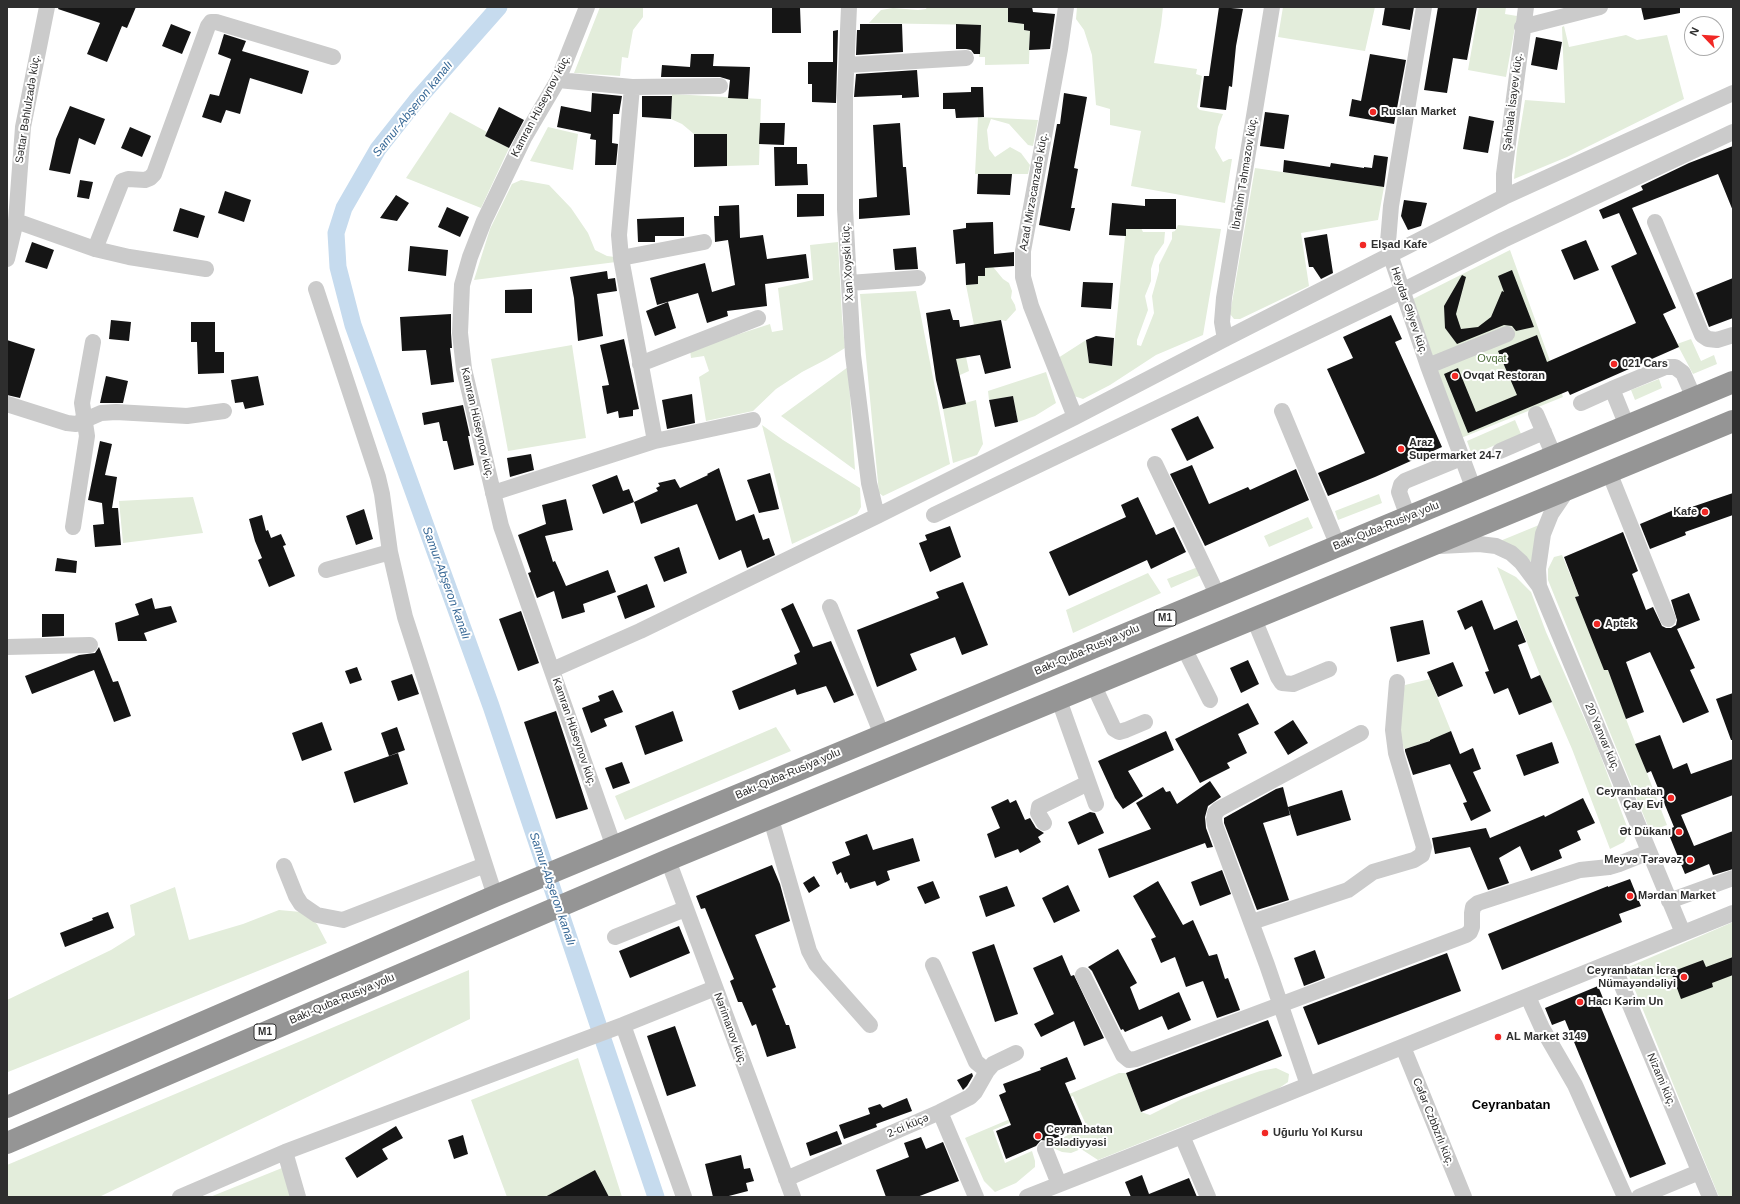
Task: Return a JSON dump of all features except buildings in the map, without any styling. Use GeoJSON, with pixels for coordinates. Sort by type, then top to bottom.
{"type":"FeatureCollection","features":[{"type":"Feature","properties":{"kind":"highway","name":"Bakı-Quba-Rusiya yolu"},"geometry":{"type":"LineString","coordinates":[[502,893],[1733,382]]}},
{"type":"Feature","properties":{"kind":"highway"},"geometry":{"type":"LineString","coordinates":[[668,860],[1094,686],[1733,421]]}},
{"type":"Feature","properties":{"kind":"highway","name":"Bakı-Quba-Rusiya yolu"},"geometry":{"type":"LineString","coordinates":[[7,1143],[668,860]]}},
{"type":"Feature","properties":{"kind":"highway"},"geometry":{"type":"LineString","coordinates":[[7,1107],[502,893]]}},
{"type":"Feature","properties":{"kind":"street","name":"Səttar Bəhlulzadə küç."},"geometry":{"type":"LineString","coordinates":[[7,259],[16,221],[23,127],[46,7]]}},
{"type":"Feature","properties":{"kind":"street","name":"Kamran Hüseynov küç."},"geometry":{"type":"LineString","coordinates":[[587,7],[558,80],[524,138],[484,222],[470,257],[462,286],[460,312],[462,357],[492,494],[514,564],[552,670],[605,850]]}},
{"type":"Feature","properties":{"kind":"street","name":"Xan Xoyski küç."},"geometry":{"type":"LineString","coordinates":[[849,7],[845,210],[849,283],[853,355],[869,483],[877,516]]}},
{"type":"Feature","properties":{"kind":"street","name":"Azad Mirzəcanzadə küç."},"geometry":{"type":"LineString","coordinates":[[1066,7],[1060,50],[1022,251],[1024,277],[1031,306],[1075,417]]}},
{"type":"Feature","properties":{"kind":"street","name":"İbrahim Təhməzov küç."},"geometry":{"type":"LineString","coordinates":[[1225,338],[1222,322],[1224,298],[1272,7]]}},
{"type":"Feature","properties":{"kind":"street","name":"Heydər Əliyev küç."},"geometry":{"type":"LineString","coordinates":[[1424,7],[1391,206],[1388,242],[1390,254],[1428,366],[1474,490]]}},
{"type":"Feature","properties":{"kind":"street","name":"Şahbala İsayev küç."},"geometry":{"type":"LineString","coordinates":[[1504,196],[1504,174],[1522,27],[1526,7]]}},
{"type":"Feature","properties":{"kind":"street"},"geometry":{"type":"LineString","coordinates":[[1522,27],[1600,7]]}},
{"type":"Feature","properties":{"kind":"street"},"geometry":{"type":"LineString","coordinates":[[95,249],[122,181],[128,179],[145,180],[154,174],[208,26],[211,22],[216,22],[333,57]]}},
{"type":"Feature","properties":{"kind":"street"},"geometry":{"type":"LineString","coordinates":[[847,65],[966,58]]}},
{"type":"Feature","properties":{"kind":"street"},"geometry":{"type":"LineString","coordinates":[[558,80],[632,87],[720,86]]}},
{"type":"Feature","properties":{"kind":"street"},"geometry":{"type":"LineString","coordinates":[[632,87],[620,235],[621,258],[655,441]]}},
{"type":"Feature","properties":{"kind":"street"},"geometry":{"type":"LineString","coordinates":[[552,670],[640,631],[877,516],[1075,417],[1225,338],[1504,196],[1733,93]]}},
{"type":"Feature","properties":{"kind":"street"},"geometry":{"type":"LineString","coordinates":[[934,516],[1402,291],[1503,240],[1733,132]]}},
{"type":"Feature","properties":{"kind":"street"},"geometry":{"type":"LineString","coordinates":[[16,221],[95,249],[129,257],[206,269]]}},
{"type":"Feature","properties":{"kind":"street"},"geometry":{"type":"LineString","coordinates":[[1655,222],[1702,336],[1708,339],[1717,340],[1733,335]]}},
{"type":"Feature","properties":{"kind":"street"},"geometry":{"type":"LineString","coordinates":[[621,258],[704,242]]}},
{"type":"Feature","properties":{"kind":"street"},"geometry":{"type":"LineString","coordinates":[[849,283],[918,278]]}},
{"type":"Feature","properties":{"kind":"street"},"geometry":{"type":"LineString","coordinates":[[316,289],[378,478],[382,494],[390,552],[405,617],[485,865],[502,893]]}},
{"type":"Feature","properties":{"kind":"street"},"geometry":{"type":"LineString","coordinates":[[640,364],[758,318]]}},
{"type":"Feature","properties":{"kind":"street"},"geometry":{"type":"LineString","coordinates":[[1428,366],[1507,334]]}},
{"type":"Feature","properties":{"kind":"street"},"geometry":{"type":"LineString","coordinates":[[73,527],[87,436],[82,403],[93,342]]}},
{"type":"Feature","properties":{"kind":"street"},"geometry":{"type":"LineString","coordinates":[[1581,403],[1665,367],[1675,367],[1683,373],[1694,398]]}},
{"type":"Feature","properties":{"kind":"street"},"geometry":{"type":"LineString","coordinates":[[1612,389],[1627,426]]}},
{"type":"Feature","properties":{"kind":"street"},"geometry":{"type":"LineString","coordinates":[[7,404],[67,423],[76,424],[101,413],[116,412],[187,416],[224,411]]}},
{"type":"Feature","properties":{"kind":"street"},"geometry":{"type":"LineString","coordinates":[[1282,410],[1338,546]]}},
{"type":"Feature","properties":{"kind":"street"},"geometry":{"type":"LineString","coordinates":[[1536,414],[1554,456]]}},
{"type":"Feature","properties":{"kind":"street"},"geometry":{"type":"LineString","coordinates":[[492,494],[655,441],[753,420]]}},
{"type":"Feature","properties":{"kind":"street"},"geometry":{"type":"LineString","coordinates":[[1500,451],[1544,432]]}},
{"type":"Feature","properties":{"kind":"street"},"geometry":{"type":"LineString","coordinates":[[1408,517],[1400,492],[1401,485],[1405,481],[1462,458]]}},
{"type":"Feature","properties":{"kind":"street"},"geometry":{"type":"LineString","coordinates":[[1155,464],[1218,596]]}},
{"type":"Feature","properties":{"kind":"street"},"geometry":{"type":"LineString","coordinates":[[1609,472],[1668,619]]}},
{"type":"Feature","properties":{"kind":"street"},"geometry":{"type":"LineString","coordinates":[[1539,586],[1538,569],[1543,534],[1551,514],[1568,489]]}},
{"type":"Feature","properties":{"kind":"street"},"geometry":{"type":"LineString","coordinates":[[1428,547],[1479,544],[1496,546],[1511,553],[1521,562],[1539,586]]}},
{"type":"Feature","properties":{"kind":"street"},"geometry":{"type":"LineString","coordinates":[[326,570],[390,552]]}},
{"type":"Feature","properties":{"kind":"street","name":"20 Yanvar küç."},"geometry":{"type":"LineString","coordinates":[[1539,586],[1683,933]]}},
{"type":"Feature","properties":{"kind":"street"},"geometry":{"type":"LineString","coordinates":[[830,607],[882,735]]}},
{"type":"Feature","properties":{"kind":"street"},"geometry":{"type":"LineString","coordinates":[[1254,619],[1278,677],[1282,683],[1293,684],[1329,669]]}},
{"type":"Feature","properties":{"kind":"street"},"geometry":{"type":"LineString","coordinates":[[7,648],[90,645]]}},
{"type":"Feature","properties":{"kind":"street"},"geometry":{"type":"LineString","coordinates":[[1184,648],[1210,700]]}},
{"type":"Feature","properties":{"kind":"street"},"geometry":{"type":"LineString","coordinates":[[1252,922],[1348,890],[1373,872],[1414,860],[1422,855],[1424,847],[1396,753],[1393,730],[1397,682]]}},
{"type":"Feature","properties":{"kind":"street"},"geometry":{"type":"LineString","coordinates":[[1094,686],[1114,729],[1119,732],[1145,722]]}},
{"type":"Feature","properties":{"kind":"street"},"geometry":{"type":"LineString","coordinates":[[1059,700],[1096,804]]}},
{"type":"Feature","properties":{"kind":"street"},"geometry":{"type":"LineString","coordinates":[[1308,1085],[1252,922],[1215,825],[1215,813],[1219,809],[1361,733]]}},
{"type":"Feature","properties":{"kind":"street"},"geometry":{"type":"LineString","coordinates":[[1044,823],[1038,813],[1039,807],[1088,782]]}},
{"type":"Feature","properties":{"kind":"street"},"geometry":{"type":"LineString","coordinates":[[771,819],[809,951],[816,964],[870,1025]]}},
{"type":"Feature","properties":{"kind":"street"},"geometry":{"type":"LineString","coordinates":[[1083,975],[1123,1055],[1129,1060],[1136,1059],[1466,935],[1470,932],[1472,926],[1472,913],[1474,907],[1478,904],[1580,870],[1609,867],[1650,852]]}},
{"type":"Feature","properties":{"kind":"street","name":"Nərimanov küç."},"geometry":{"type":"LineString","coordinates":[[668,860],[793,1197]]}},
{"type":"Feature","properties":{"kind":"street"},"geometry":{"type":"LineString","coordinates":[[284,866],[296,896],[301,904],[317,915],[343,920],[485,865]]}},
{"type":"Feature","properties":{"kind":"street"},"geometry":{"type":"LineString","coordinates":[[1669,901],[1733,878]]}},
{"type":"Feature","properties":{"kind":"street"},"geometry":{"type":"LineString","coordinates":[[615,937],[685,909]]}},
{"type":"Feature","properties":{"kind":"street"},"geometry":{"type":"LineString","coordinates":[[1027,1197],[1044,1194],[1059,1184],[1528,997],[1733,913]]}},
{"type":"Feature","properties":{"kind":"street","name":"Nizami küç."},"geometry":{"type":"LineString","coordinates":[[1612,962],[1710,1197]]}},
{"type":"Feature","properties":{"kind":"street"},"geometry":{"type":"LineString","coordinates":[[933,965],[976,1062],[987,1071]]}},
{"type":"Feature","properties":{"kind":"street"},"geometry":{"type":"LineString","coordinates":[[180,1197],[285,1152],[620,1026],[715,988]]}},
{"type":"Feature","properties":{"kind":"street"},"geometry":{"type":"LineString","coordinates":[[1528,997],[1542,1028],[1575,1085],[1625,1197]]}},
{"type":"Feature","properties":{"kind":"street"},"geometry":{"type":"LineString","coordinates":[[620,1026],[684,1197]]}},
{"type":"Feature","properties":{"kind":"street","name":"Cəfər Czbbzrlı küç."},"geometry":{"type":"LineString","coordinates":[[1403,1047],[1464,1197]]}},
{"type":"Feature","properties":{"kind":"street","name":"2-ci küçə"},"geometry":{"type":"LineString","coordinates":[[786,1179],[940,1112],[970,1097],[976,1092],[987,1071],[999,1060],[1016,1053]]}},
{"type":"Feature","properties":{"kind":"street"},"geometry":{"type":"LineString","coordinates":[[940,1112],[976,1197]]}},
{"type":"Feature","properties":{"kind":"street"},"geometry":{"type":"LineString","coordinates":[[1182,1136],[1208,1197]]}},
{"type":"Feature","properties":{"kind":"street"},"geometry":{"type":"LineString","coordinates":[[1045,1149],[1059,1184]]}},
{"type":"Feature","properties":{"kind":"street"},"geometry":{"type":"LineString","coordinates":[[285,1152],[298,1197]]}},
{"type":"Feature","properties":{"kind":"street"},"geometry":{"type":"LineString","coordinates":[[1640,1197],[1700,1172]]}},
{"type":"Feature","properties":{"kind":"green space"},"geometry":{"type":"Polygon","coordinates":[[[600,7],[643,8],[643,17],[633,30],[628,58],[622,57],[620,76],[574,73],[600,7]]]}},
{"type":"Feature","properties":{"kind":"green space"},"geometry":{"type":"Polygon","coordinates":[[[927,7],[1008,7],[1008,22],[1024,24],[1024,30],[1030,31],[1029,64],[985,65],[985,57],[979,57],[981,25],[869,23],[881,10],[893,8],[918,10],[926,9],[927,7]]]}},
{"type":"Feature","properties":{"kind":"green space"},"geometry":{"type":"Polygon","coordinates":[[[1077,7],[1163,7],[1154,63],[1197,69],[1196,74],[1202,76],[1197,107],[1200,110],[1223,114],[1218,127],[1215,148],[1223,162],[1232,159],[1225,203],[1131,186],[1141,131],[1110,125],[1110,109],[1096,105],[1092,55],[1084,30],[1076,19],[1077,7]]]}},
{"type":"Feature","properties":{"kind":"green space"},"geometry":{"type":"Polygon","coordinates":[[[1283,7],[1375,7],[1365,51],[1278,37],[1283,7]]]}},
{"type":"Feature","properties":{"kind":"green space"},"geometry":{"type":"Polygon","coordinates":[[[1479,7],[1506,7],[1505,14],[1517,16],[1506,77],[1468,70],[1479,7]]]}},
{"type":"Feature","properties":{"kind":"green space"},"geometry":{"type":"Polygon","coordinates":[[[1564,26],[1569,47],[1626,35],[1637,40],[1667,35],[1684,99],[1567,157],[1514,179],[1525,100],[1565,103],[1562,27],[1564,26]]]}},
{"type":"Feature","properties":{"kind":"green space"},"geometry":{"type":"Polygon","coordinates":[[[672,94],[761,99],[759,165],[727,166],[727,134],[694,134],[682,124],[671,119],[672,94]]]}},
{"type":"Feature","properties":{"kind":"green space"},"geometry":{"type":"Polygon","coordinates":[[[450,112],[487,132],[485,136],[509,148],[481,208],[406,178],[450,112]]]}},
{"type":"Feature","properties":{"kind":"green space"},"geometry":{"type":"Polygon","coordinates":[[[978,117],[1038,120],[1033,146],[1028,145],[1009,124],[991,119],[987,130],[989,149],[995,157],[1010,147],[1021,153],[1030,165],[1028,174],[975,174],[978,117]]]}},
{"type":"Feature","properties":{"kind":"green space"},"geometry":{"type":"Polygon","coordinates":[[[548,127],[578,134],[573,170],[530,161],[548,127]]]}},
{"type":"Feature","properties":{"kind":"green space"},"geometry":{"type":"Polygon","coordinates":[[[1255,168],[1384,187],[1378,220],[1301,233],[1309,286],[1240,319],[1234,319],[1230,314],[1255,168]]]}},
{"type":"Feature","properties":{"kind":"green space"},"geometry":{"type":"Polygon","coordinates":[[[521,180],[549,185],[571,208],[588,233],[595,250],[607,256],[615,257],[616,262],[474,280],[490,229],[512,184],[521,180]]]}},
{"type":"Feature","properties":{"kind":"green space"},"geometry":{"type":"Polygon","coordinates":[[[1178,225],[1221,229],[1203,335],[1156,355],[1110,385],[1083,399],[1074,396],[1058,358],[1086,340],[1089,363],[1112,366],[1126,227],[1141,228],[1143,232],[1165,232],[1164,243],[1155,256],[1151,269],[1151,281],[1145,296],[1148,310],[1137,340],[1137,345],[1141,346],[1154,313],[1152,296],[1159,271],[1159,265],[1172,239],[1172,232],[1175,231],[1178,225]]]}},
{"type":"Feature","properties":{"kind":"green space"},"geometry":{"type":"Polygon","coordinates":[[[838,242],[845,348],[802,372],[776,389],[753,411],[706,421],[699,377],[709,371],[704,356],[691,358],[690,350],[770,324],[772,332],[783,330],[778,288],[813,280],[810,245],[838,242]]]}},
{"type":"Feature","properties":{"kind":"green space","name":"Ovqat"},"geometry":{"type":"Polygon","coordinates":[[[1510,250],[1563,397],[1461,438],[1413,299],[1510,250]]]}},
{"type":"Feature","properties":{"kind":"green space"},"geometry":{"type":"Polygon","coordinates":[[[985,262],[989,262],[1003,279],[1009,283],[1012,291],[1011,298],[1016,310],[1006,321],[1001,320],[974,325],[966,285],[978,284],[978,276],[985,276],[985,262]]]}},
{"type":"Feature","properties":{"kind":"green space"},"geometry":{"type":"Polygon","coordinates":[[[916,291],[950,464],[883,496],[879,493],[860,294],[916,291]]]}},
{"type":"Feature","properties":{"kind":"green space"},"geometry":{"type":"Polygon","coordinates":[[[1691,339],[1701,361],[1714,355],[1717,364],[1693,374],[1677,344],[1691,339]]]}},
{"type":"Feature","properties":{"kind":"green space"},"geometry":{"type":"Polygon","coordinates":[[[572,345],[586,438],[508,451],[491,359],[572,345]]]}},
{"type":"Feature","properties":{"kind":"green space"},"geometry":{"type":"Polygon","coordinates":[[[966,357],[969,371],[960,375],[936,380],[934,362],[966,357]]]}},
{"type":"Feature","properties":{"kind":"green space"},"geometry":{"type":"Polygon","coordinates":[[[848,367],[855,470],[781,416],[848,367]]]}},
{"type":"Feature","properties":{"kind":"green space"},"geometry":{"type":"Polygon","coordinates":[[[1046,372],[1056,403],[1035,416],[1018,422],[1013,396],[989,400],[988,391],[1046,372]]]}},
{"type":"Feature","properties":{"kind":"green space"},"geometry":{"type":"Polygon","coordinates":[[[1659,379],[1662,388],[1635,400],[1631,390],[1659,379]]]}},
{"type":"Feature","properties":{"kind":"green space"},"geometry":{"type":"Polygon","coordinates":[[[976,400],[983,444],[977,455],[953,463],[943,409],[976,400]]]}},
{"type":"Feature","properties":{"kind":"green space"},"geometry":{"type":"Polygon","coordinates":[[[1515,420],[1521,434],[1472,455],[1467,441],[1515,420]]]}},
{"type":"Feature","properties":{"kind":"green space"},"geometry":{"type":"Polygon","coordinates":[[[762,425],[783,440],[860,488],[861,507],[857,514],[792,544],[762,425]]]}},
{"type":"Feature","properties":{"kind":"green space"},"geometry":{"type":"Polygon","coordinates":[[[1379,494],[1382,503],[1338,520],[1335,511],[1379,494]]]}},
{"type":"Feature","properties":{"kind":"green space"},"geometry":{"type":"Polygon","coordinates":[[[193,497],[203,533],[123,543],[119,501],[193,497]]]}},
{"type":"Feature","properties":{"kind":"green space"},"geometry":{"type":"Polygon","coordinates":[[[1308,517],[1313,528],[1269,547],[1264,536],[1308,517]]]}},
{"type":"Feature","properties":{"kind":"green space"},"geometry":{"type":"Polygon","coordinates":[[[1539,525],[1532,562],[1500,541],[1539,525]]]}},
{"type":"Feature","properties":{"kind":"green space"},"geometry":{"type":"Polygon","coordinates":[[[1562,555],[1579,596],[1575,597],[1609,669],[1626,719],[1667,825],[1650,831],[1548,580],[1548,569],[1554,557],[1562,555]]]}},
{"type":"Feature","properties":{"kind":"green space"},"geometry":{"type":"Polygon","coordinates":[[[1198,567],[1201,575],[1171,588],[1167,579],[1198,567]]]}},
{"type":"Feature","properties":{"kind":"green space"},"geometry":{"type":"Polygon","coordinates":[[[1497,567],[1516,577],[1531,592],[1546,632],[1598,749],[1629,832],[1624,842],[1610,849],[1572,749],[1540,675],[1497,567]]]}},
{"type":"Feature","properties":{"kind":"green space"},"geometry":{"type":"Polygon","coordinates":[[[1148,573],[1161,593],[1073,633],[1066,610],[1148,573]]]}},
{"type":"Feature","properties":{"kind":"green space"},"geometry":{"type":"Polygon","coordinates":[[[1430,679],[1451,731],[1424,743],[1404,749],[1400,734],[1400,705],[1405,685],[1430,679]]]}},
{"type":"Feature","properties":{"kind":"green space"},"geometry":{"type":"Polygon","coordinates":[[[776,727],[791,751],[625,820],[615,796],[776,727]]]}},
{"type":"Feature","properties":{"kind":"green space"},"geometry":{"type":"Polygon","coordinates":[[[175,887],[189,940],[243,924],[279,910],[301,912],[317,924],[327,943],[8,1072],[7,1000],[111,950],[135,935],[130,905],[175,887]]]}},
{"type":"Feature","properties":{"kind":"green space"},"geometry":{"type":"Polygon","coordinates":[[[1733,922],[1733,1197],[1719,1197],[1626,968],[1733,922]]]}},
{"type":"Feature","properties":{"kind":"green space"},"geometry":{"type":"Polygon","coordinates":[[[469,970],[470,1019],[99,1197],[7,1197],[7,1165],[469,970]]]}},
{"type":"Feature","properties":{"kind":"green space"},"geometry":{"type":"Polygon","coordinates":[[[578,1058],[622,1197],[507,1197],[471,1100],[578,1058]]]}},
{"type":"Feature","properties":{"kind":"green space"},"geometry":{"type":"Polygon","coordinates":[[[1276,1068],[1289,1074],[1288,1082],[1272,1093],[1188,1124],[1098,1160],[1081,1149],[1071,1153],[1062,1152],[1053,1148],[1054,1142],[1072,1133],[1088,1129],[1073,1096],[993,1130],[1005,1163],[1032,1151],[1035,1161],[1035,1167],[1016,1183],[995,1192],[984,1181],[965,1138],[1119,1073],[1126,1073],[1141,1112],[1150,1115],[1182,1099],[1260,1071],[1276,1068]]]}},
{"type":"Feature","properties":{"kind":"green space"},"geometry":{"type":"Polygon","coordinates":[[[282,1168],[291,1197],[210,1197],[282,1168]]]}},
{"type":"Feature","properties":{"kind":"waterway","name":"Samur-Abşeron kanalı"},"geometry":{"type":"LineString","coordinates":[[499,7],[416,101],[378,149],[344,208],[336,233],[338,267],[353,325],[491,706],[656,1197]]}},
{"type":"Feature","properties":{"kind":"place","name":"Ruslan Market"},"geometry":{"type":"Point","coordinates":[1373,112]}},
{"type":"Feature","properties":{"kind":"place","name":"Elşad Kafe"},"geometry":{"type":"Point","coordinates":[1363,245]}},
{"type":"Feature","properties":{"kind":"place","name":"021 Cars"},"geometry":{"type":"Point","coordinates":[1614,364]}},
{"type":"Feature","properties":{"kind":"place","name":"Ovqat Restoran"},"geometry":{"type":"Point","coordinates":[1455,376]}},
{"type":"Feature","properties":{"kind":"place","name":"Araz Supermarket 24-7"},"geometry":{"type":"Point","coordinates":[1401,449]}},
{"type":"Feature","properties":{"kind":"place","name":"Kafe"},"geometry":{"type":"Point","coordinates":[1705,512]}},
{"type":"Feature","properties":{"kind":"place","name":"Aptek"},"geometry":{"type":"Point","coordinates":[1597,624]}},
{"type":"Feature","properties":{"kind":"place","name":"Ceyranbatan Çay Evi"},"geometry":{"type":"Point","coordinates":[1671,798]}},
{"type":"Feature","properties":{"kind":"place","name":"Ət Dükanı"},"geometry":{"type":"Point","coordinates":[1679,832]}},
{"type":"Feature","properties":{"kind":"place","name":"Meyvə Tərəvəz"},"geometry":{"type":"Point","coordinates":[1690,860]}},
{"type":"Feature","properties":{"kind":"place","name":"Mərdan Market"},"geometry":{"type":"Point","coordinates":[1630,896]}},
{"type":"Feature","properties":{"kind":"place","name":"Ceyranbatan İcra Nümayəndəliyi"},"geometry":{"type":"Point","coordinates":[1684,977]}},
{"type":"Feature","properties":{"kind":"place","name":"Hacı Kərim Un"},"geometry":{"type":"Point","coordinates":[1580,1002]}},
{"type":"Feature","properties":{"kind":"place","name":"AL Market 3149"},"geometry":{"type":"Point","coordinates":[1498,1037]}},
{"type":"Feature","properties":{"kind":"place","name":"Uğurlu Yol Kursu"},"geometry":{"type":"Point","coordinates":[1265,1133]}},
{"type":"Feature","properties":{"kind":"place","name":"Ceyranbatan Bələdiyyəsi"},"geometry":{"type":"Point","coordinates":[1038,1136]}},
{"type":"Feature","properties":{"kind":"district","name":"Ceyranbatan"},"geometry":{"type":"Point","coordinates":[1511,1105]}}]}
